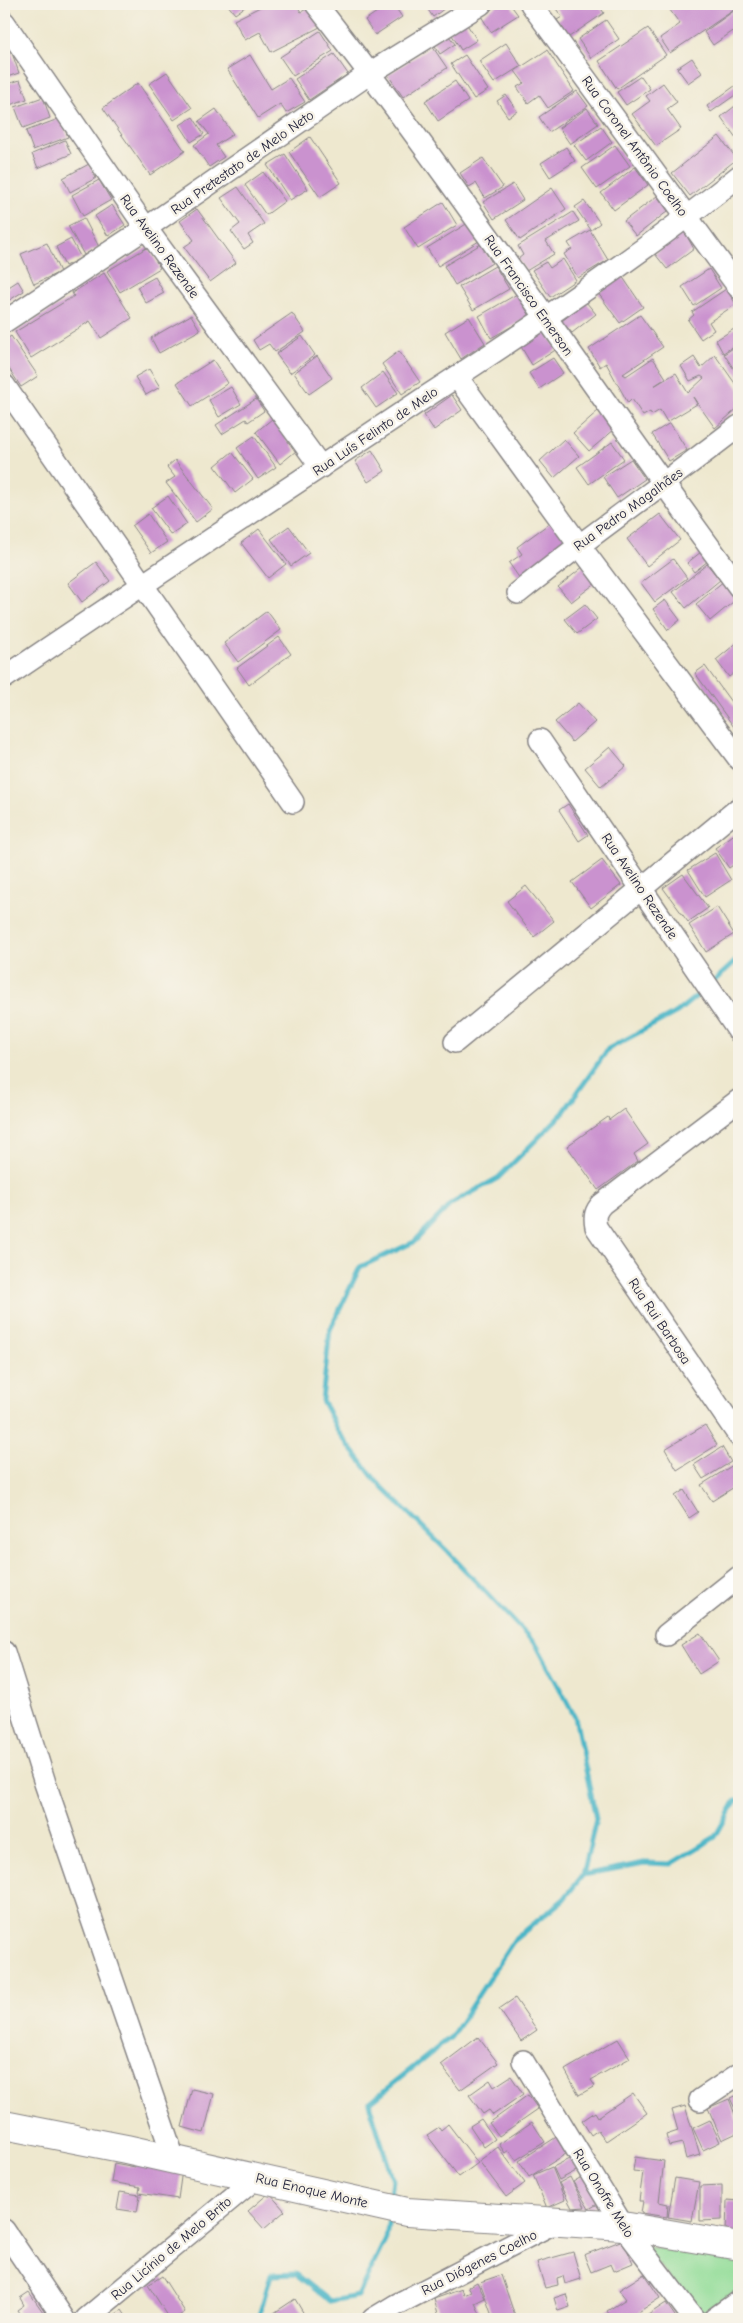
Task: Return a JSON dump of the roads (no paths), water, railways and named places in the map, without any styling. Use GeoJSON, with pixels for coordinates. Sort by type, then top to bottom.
{"type":"FeatureCollection","features":[{"type":"Feature","properties":{"kind":"main road","name":"Rua Enoque Monte"},"geometry":{"type":"LineString","coordinates":[[4,2125],[174,2159],[407,2212],[624,2226],[739,2246]]}},
{"type":"Feature","properties":{"kind":"street","name":"Rua Francisco Emerson"},"geometry":{"type":"LineString","coordinates":[[316,4],[370,73],[739,587]]}},
{"type":"Feature","properties":{"kind":"street","name":"Rua Pretestato de Melo Neto"},"geometry":{"type":"LineString","coordinates":[[4,322],[146,228],[370,73],[481,4]]}},
{"type":"Feature","properties":{"kind":"street","name":"Rua Coronel Antônio Coelho"},"geometry":{"type":"LineString","coordinates":[[532,4],[686,218],[739,288]]}},
{"type":"Feature","properties":{"kind":"street","name":"Rua Avelino Rezende"},"geometry":{"type":"LineString","coordinates":[[4,22],[146,228],[321,467]]}},
{"type":"Feature","properties":{"kind":"street","name":"Rua Luís Felinto de Melo"},"geometry":{"type":"LineString","coordinates":[[4,678],[141,585],[546,319],[686,218],[739,176]]}},
{"type":"Feature","properties":{"kind":"street"},"geometry":{"type":"LineString","coordinates":[[457,377],[579,545],[739,759]]}},
{"type":"Feature","properties":{"kind":"street"},"geometry":{"type":"LineString","coordinates":[[4,385],[293,802]]}},
{"type":"Feature","properties":{"kind":"street","name":"Rua Pedro Magalhães"},"geometry":{"type":"LineString","coordinates":[[518,593],[579,545],[664,484],[739,426]]}},
{"type":"Feature","properties":{"kind":"street","name":"Rua Avelino Rezende"},"geometry":{"type":"LineString","coordinates":[[540,740],[739,1032]]}},
{"type":"Feature","properties":{"kind":"street"},"geometry":{"type":"LineString","coordinates":[[455,1042],[739,808]]}},
{"type":"Feature","properties":{"kind":"street","name":"Rua Rui Barbosa"},"geometry":{"type":"LineString","coordinates":[[739,1100],[596,1210],[596,1227],[739,1436]]}},
{"type":"Feature","properties":{"kind":"street"},"geometry":{"type":"LineString","coordinates":[[666,1635],[739,1578]]}},
{"type":"Feature","properties":{"kind":"street"},"geometry":{"type":"LineString","coordinates":[[4,1652],[45,1783],[174,2159]]}},
{"type":"Feature","properties":{"kind":"street","name":"Rua Onofre Melo"},"geometry":{"type":"LineString","coordinates":[[523,2061],[624,2226],[694,2319]]}},
{"type":"Feature","properties":{"kind":"street"},"geometry":{"type":"LineString","coordinates":[[700,2100],[739,2074]]}},
{"type":"Feature","properties":{"kind":"street","name":"Rua Licínio de Melo Brito"},"geometry":{"type":"LineString","coordinates":[[86,2319],[256,2178]]}},
{"type":"Feature","properties":{"kind":"street","name":"Rua Diógenes Coelho"},"geometry":{"type":"LineString","coordinates":[[374,2319],[400,2312],[558,2221]]}},
{"type":"Feature","properties":{"kind":"street"},"geometry":{"type":"LineString","coordinates":[[4,2230],[64,2319]]}},
{"type":"Feature","properties":{"kind":"street"},"geometry":{"type":"LineString","coordinates":[[714,2319],[739,2301]]}},
{"type":"Feature","properties":{"kind":"waterway"},"geometry":{"type":"LineString","coordinates":[[712,983],[739,958]]}},
{"type":"Feature","properties":{"kind":"waterway"},"geometry":{"type":"LineString","coordinates":[[583,1875],[596,1819],[575,1717],[537,1646],[445,1549],[377,1482],[339,1433],[322,1400],[330,1330],[360,1267],[414,1242],[451,1204],[498,1178],[563,1113],[608,1049],[677,1012],[704,990]]}},
{"type":"Feature","properties":{"kind":"waterway"},"geometry":{"type":"LineString","coordinates":[[390,2201],[393,2180],[369,2103],[451,2037],[514,1940],[564,1899],[583,1875],[644,1863],[671,1864],[715,1837],[736,1800],[739,1800]]}},
{"type":"Feature","properties":{"kind":"waterway"},"geometry":{"type":"LineString","coordinates":[[258,2319],[271,2275],[296,2274],[330,2301],[358,2296],[386,2238],[389,2217]]}}]}
